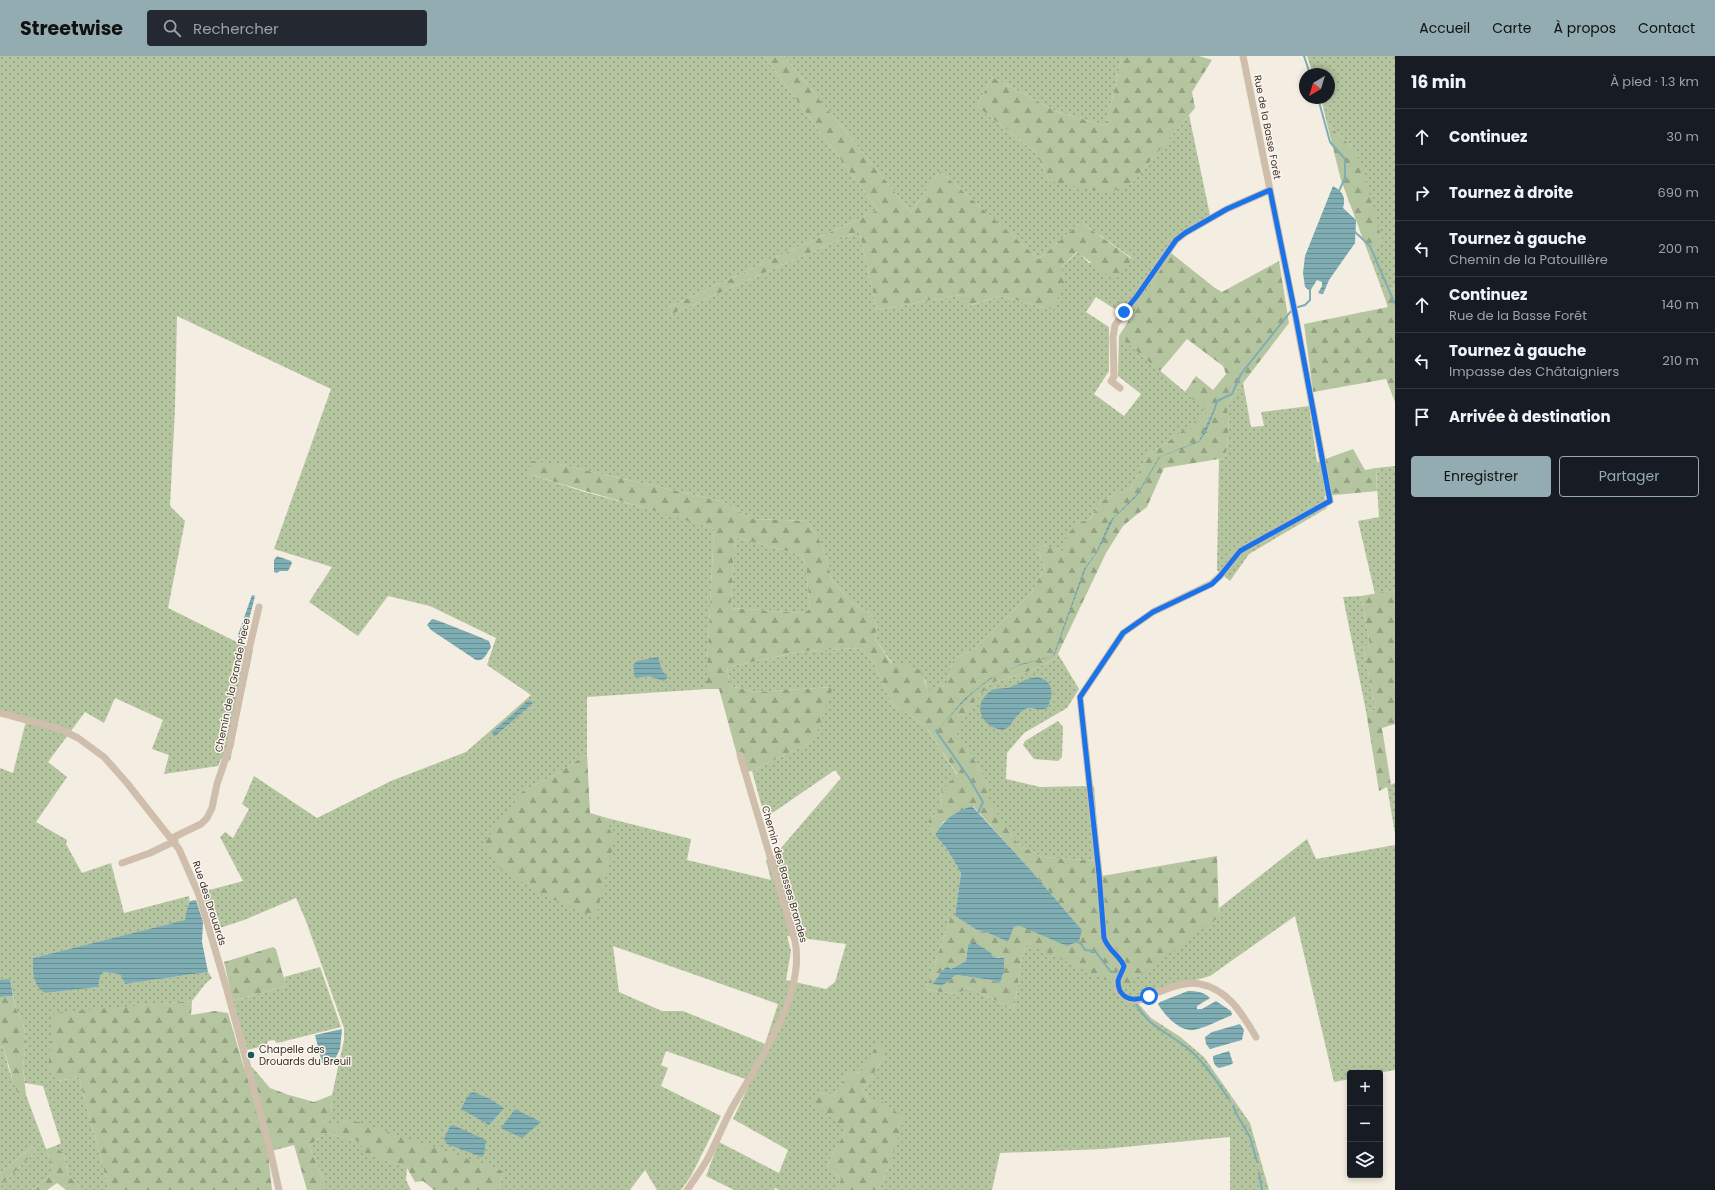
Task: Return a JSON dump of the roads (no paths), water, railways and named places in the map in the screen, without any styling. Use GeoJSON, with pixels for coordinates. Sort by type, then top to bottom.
{"type":"FeatureCollection","features":[{"type":"Feature","properties":{"kind":"street","name":"Rue de la Basse Forêt"},"geometry":{"type":"LineString","coordinates":[[1243,56],[1296,318],[1330,501],[1240,551],[1212,584],[1153,612],[1123,633],[1080,697],[1099,874],[1104,938],[1106,945],[1120,957],[1124,966],[1118,980],[1118,987],[1122,995],[1128,999],[1138,1000],[1160,992],[1200,983],[1225,996],[1236,1006],[1256,1037]]}},
{"type":"Feature","properties":{"kind":"street"},"geometry":{"type":"LineString","coordinates":[[1120,388],[1111,382],[1114,377],[1113,337],[1115,325],[1176,240],[1185,233],[1227,209],[1270,190]]}},
{"type":"Feature","properties":{"kind":"street","name":"Chemin de la Grande Piece"},"geometry":{"type":"LineString","coordinates":[[122,863],[150,853],[201,824],[207,818],[212,808],[217,784],[230,746],[250,642],[259,607]]}},
{"type":"Feature","properties":{"kind":"street","name":"Rue des Drouards"},"geometry":{"type":"LineString","coordinates":[[0,713],[60,729],[78,738],[104,757],[173,840],[186,861],[199,895],[269,1145],[279,1190]]}},
{"type":"Feature","properties":{"kind":"street","name":"Chemin des Basses Brandes"},"geometry":{"type":"LineString","coordinates":[[687,1190],[707,1161],[731,1110],[776,1032],[783,1016],[796,962],[795,940],[740,755]]}},
{"type":"Feature","properties":{"kind":"water"},"geometry":{"type":"Polygon","coordinates":[[[1333,186],[1343,195],[1343,208],[1356,220],[1355,243],[1329,280],[1323,294],[1318,293],[1322,286],[1322,282],[1317,280],[1310,291],[1305,287],[1303,273],[1305,256],[1333,186]]]}},
{"type":"Feature","properties":{"kind":"water"},"geometry":{"type":"Polygon","coordinates":[[[1214,409],[1215,410],[1206,432],[1199,442],[1160,457],[1137,496],[1114,518],[1098,551],[1086,568],[1054,656],[1011,669],[1021,664],[1053,656],[1084,569],[1096,553],[1110,521],[1137,494],[1159,457],[1199,441],[1214,409]]]}},
{"type":"Feature","properties":{"kind":"water"},"geometry":{"type":"Polygon","coordinates":[[[277,556],[291,561],[292,563],[288,571],[280,571],[277,573],[274,572],[274,560],[277,556]]]}},
{"type":"Feature","properties":{"kind":"water"},"geometry":{"type":"Polygon","coordinates":[[[252,595],[255,596],[244,639],[238,635],[252,595]]]}},
{"type":"Feature","properties":{"kind":"water"},"geometry":{"type":"Polygon","coordinates":[[[432,619],[489,641],[491,647],[481,660],[476,660],[431,630],[427,625],[432,619]]]}},
{"type":"Feature","properties":{"kind":"water"},"geometry":{"type":"Polygon","coordinates":[[[658,657],[662,671],[668,677],[664,681],[649,676],[635,678],[633,665],[637,661],[658,657]]]}},
{"type":"Feature","properties":{"kind":"water"},"geometry":{"type":"Polygon","coordinates":[[[998,675],[974,692],[936,732],[964,699],[989,679],[998,675]]]}},
{"type":"Feature","properties":{"kind":"water"},"geometry":{"type":"Polygon","coordinates":[[[1037,677],[1047,681],[1051,689],[1051,698],[1047,708],[1041,710],[1030,708],[1026,709],[1017,716],[1010,726],[1003,730],[990,725],[985,721],[980,711],[980,706],[987,694],[992,690],[1008,688],[1037,677]]]}},
{"type":"Feature","properties":{"kind":"water"},"geometry":{"type":"Polygon","coordinates":[[[529,700],[533,703],[494,737],[492,732],[529,700]]]}},
{"type":"Feature","properties":{"kind":"water"},"geometry":{"type":"Polygon","coordinates":[[[972,806],[1028,867],[1082,930],[1079,941],[1067,946],[1020,926],[1014,927],[1008,942],[977,930],[955,916],[961,873],[947,849],[935,835],[946,820],[960,811],[972,806]]]}},
{"type":"Feature","properties":{"kind":"water"},"geometry":{"type":"Polygon","coordinates":[[[196,900],[203,922],[202,942],[208,972],[125,984],[120,974],[104,972],[100,976],[98,987],[46,993],[38,987],[33,973],[33,958],[185,920],[190,901],[196,900]]]}},
{"type":"Feature","properties":{"kind":"water"},"geometry":{"type":"Polygon","coordinates":[[[974,942],[991,953],[993,957],[1004,958],[1004,970],[1000,983],[991,980],[956,975],[942,986],[933,984],[947,966],[951,969],[966,961],[968,945],[974,942]]]}},
{"type":"Feature","properties":{"kind":"water"},"geometry":{"type":"Polygon","coordinates":[[[10,979],[13,996],[0,997],[0,980],[10,979]]]}},
{"type":"Feature","properties":{"kind":"water"},"geometry":{"type":"Polygon","coordinates":[[[1188,991],[1203,993],[1210,998],[1197,1006],[1197,1009],[1202,1009],[1216,1001],[1231,1011],[1232,1015],[1194,1030],[1189,1030],[1178,1026],[1168,1018],[1158,1004],[1188,991]]]}},
{"type":"Feature","properties":{"kind":"water"},"geometry":{"type":"Polygon","coordinates":[[[1240,1024],[1244,1030],[1242,1040],[1210,1049],[1206,1044],[1205,1037],[1212,1032],[1240,1024]]]}},
{"type":"Feature","properties":{"kind":"water"},"geometry":{"type":"Polygon","coordinates":[[[342,1029],[340,1049],[333,1063],[322,1063],[315,1035],[342,1029]]]}},
{"type":"Feature","properties":{"kind":"water"},"geometry":{"type":"Polygon","coordinates":[[[1229,1051],[1233,1063],[1219,1068],[1217,1067],[1214,1063],[1213,1056],[1229,1051]]]}},
{"type":"Feature","properties":{"kind":"water"},"geometry":{"type":"Polygon","coordinates":[[[473,1092],[488,1098],[504,1108],[489,1125],[461,1109],[469,1094],[473,1092]]]}},
{"type":"Feature","properties":{"kind":"water"},"geometry":{"type":"Polygon","coordinates":[[[515,1109],[541,1122],[522,1138],[501,1128],[515,1109]]]}},
{"type":"Feature","properties":{"kind":"water"},"geometry":{"type":"Polygon","coordinates":[[[453,1125],[486,1140],[484,1154],[482,1157],[447,1144],[444,1139],[450,1126],[453,1125]]]}},
{"type":"Feature","properties":{"kind":"waterway"},"geometry":{"type":"LineString","coordinates":[[1304,56],[1308,68]]}},
{"type":"Feature","properties":{"kind":"waterway"},"geometry":{"type":"LineString","coordinates":[[1320,104],[1330,142],[1345,159],[1345,178],[1339,191]]}},
{"type":"Feature","properties":{"kind":"waterway"},"geometry":{"type":"LineString","coordinates":[[1354,231],[1370,246],[1395,304]]}},
{"type":"Feature","properties":{"kind":"waterway"},"geometry":{"type":"LineString","coordinates":[[1298,307],[1305,305],[1310,300],[1310,288]]}},
{"type":"Feature","properties":{"kind":"waterway"},"geometry":{"type":"LineString","coordinates":[[1214,411],[1217,401],[1232,394],[1241,374],[1291,311]]}},
{"type":"Feature","properties":{"kind":"waterway"},"geometry":{"type":"LineString","coordinates":[[937,730],[936,731],[969,778],[983,802],[978,813]]}},
{"type":"Feature","properties":{"kind":"waterway"},"geometry":{"type":"LineString","coordinates":[[1076,941],[1081,944],[1085,950],[1095,951],[1111,972],[1119,972]]}},
{"type":"Feature","properties":{"kind":"waterway"},"geometry":{"type":"LineString","coordinates":[[1136,1004],[1141,1012],[1153,1024],[1186,1047],[1199,1059],[1229,1099]]}},
{"type":"Feature","properties":{"kind":"waterway"},"geometry":{"type":"LineString","coordinates":[[1233,1106],[1250,1137],[1257,1162]]}},
{"type":"Feature","properties":{"kind":"waterway"},"geometry":{"type":"LineString","coordinates":[[1259,1173],[1262,1190]]}},
{"type":"Feature","properties":{"kind":"place","name":"Chapelle des Drouards du Breuil"},"geometry":{"type":"Point","coordinates":[251,1055]}}]}
